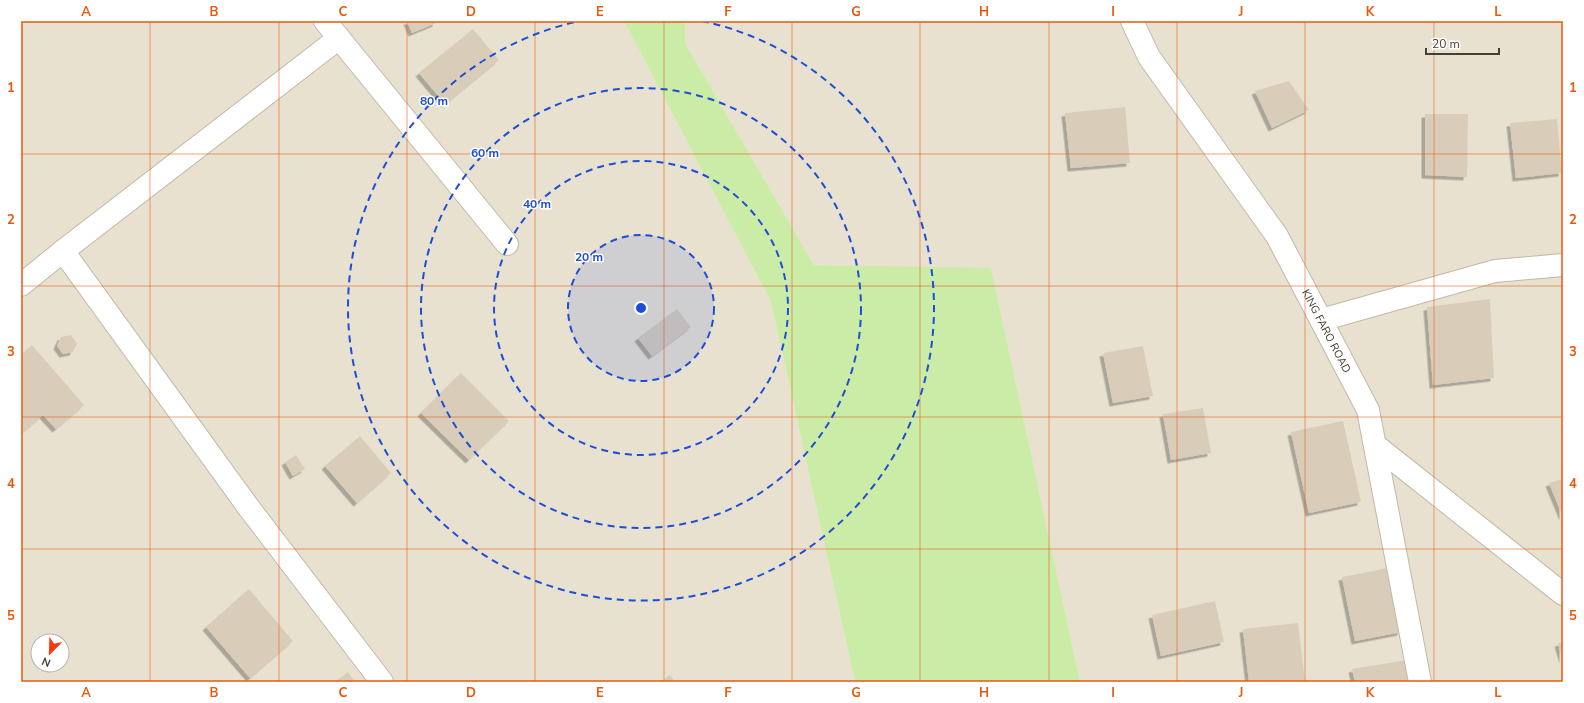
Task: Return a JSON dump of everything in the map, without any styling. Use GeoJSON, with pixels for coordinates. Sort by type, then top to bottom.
{"type":"FeatureCollection","features":[{"type":"Feature","properties":{"kind":"street"},"geometry":{"type":"LineString","coordinates":[[325,21],[507,244]]}},
{"type":"Feature","properties":{"kind":"street","name":"KING FARO ROAD"},"geometry":{"type":"LineString","coordinates":[[1132,21],[1149,57],[1277,236],[1368,410],[1420,682]]}},
{"type":"Feature","properties":{"kind":"street"},"geometry":{"type":"LineString","coordinates":[[21,285],[339,38]]}},
{"type":"Feature","properties":{"kind":"street"},"geometry":{"type":"LineString","coordinates":[[63,251],[249,508],[382,682]]}},
{"type":"Feature","properties":{"kind":"street"},"geometry":{"type":"LineString","coordinates":[[1321,320],[1495,271],[1563,265]]}},
{"type":"Feature","properties":{"kind":"street"},"geometry":{"type":"LineString","coordinates":[[1375,445],[1563,594]]}},
{"type":"Feature","properties":{"kind":"shaded area"},"geometry":{"type":"Polygon","coordinates":[[[21,21],[624,21],[771,302],[855,682],[21,682],[21,21]]]}},
{"type":"Feature","properties":{"kind":"shaded area"},"geometry":{"type":"Polygon","coordinates":[[[685,21],[1563,21],[1563,682],[1080,682],[991,269],[814,265],[685,43],[685,21]]]}},
{"type":"Feature","properties":{"kind":"green space"},"geometry":{"type":"Polygon","coordinates":[[[624,21],[685,21],[685,43],[814,265],[991,268],[1080,682],[855,682],[771,302],[624,21]]]}},
{"type":"Feature","properties":{"kind":"building"},"geometry":{"type":"Polygon","coordinates":[[[407,21],[436,21],[436,23],[412,33],[407,21]]]}},
{"type":"Feature","properties":{"kind":"building"},"geometry":{"type":"Polygon","coordinates":[[[473,29],[499,60],[445,104],[419,73],[473,29]]]}},
{"type":"Feature","properties":{"kind":"building"},"geometry":{"type":"Polygon","coordinates":[[[1289,81],[1309,110],[1272,128],[1255,91],[1289,81]]]}},
{"type":"Feature","properties":{"kind":"building"},"geometry":{"type":"Polygon","coordinates":[[[1125,107],[1130,163],[1071,168],[1065,113],[1125,107]]]}},
{"type":"Feature","properties":{"kind":"building"},"geometry":{"type":"Polygon","coordinates":[[[1425,114],[1468,114],[1467,177],[1425,175],[1425,114]]]}},
{"type":"Feature","properties":{"kind":"building"},"geometry":{"type":"Polygon","coordinates":[[[1557,119],[1562,173],[1516,178],[1510,123],[1557,119]]]}},
{"type":"Feature","properties":{"kind":"building"},"geometry":{"type":"Polygon","coordinates":[[[1490,299],[1494,378],[1433,385],[1427,307],[1490,299]]]}},
{"type":"Feature","properties":{"kind":"building"},"geometry":{"type":"Polygon","coordinates":[[[677,309],[691,327],[652,356],[638,338],[677,309]]]}},
{"type":"Feature","properties":{"kind":"building"},"geometry":{"type":"Polygon","coordinates":[[[71,335],[77,343],[73,352],[63,354],[57,346],[61,337],[71,335]]]}},
{"type":"Feature","properties":{"kind":"building"},"geometry":{"type":"Polygon","coordinates":[[[32,345],[84,405],[56,429],[43,415],[21,434],[21,355],[32,345]]]}},
{"type":"Feature","properties":{"kind":"building"},"geometry":{"type":"Polygon","coordinates":[[[1143,346],[1153,396],[1113,403],[1103,353],[1143,346]]]}},
{"type":"Feature","properties":{"kind":"building"},"geometry":{"type":"Polygon","coordinates":[[[461,373],[509,421],[469,460],[421,413],[461,373]]]}},
{"type":"Feature","properties":{"kind":"building"},"geometry":{"type":"Polygon","coordinates":[[[1203,408],[1211,453],[1171,460],[1163,414],[1203,408]]]}},
{"type":"Feature","properties":{"kind":"building"},"geometry":{"type":"Polygon","coordinates":[[[1343,421],[1361,502],[1309,513],[1291,432],[1343,421]]]}},
{"type":"Feature","properties":{"kind":"building"},"geometry":{"type":"Polygon","coordinates":[[[360,436],[391,473],[357,503],[325,466],[360,436]]]}},
{"type":"Feature","properties":{"kind":"building"},"geometry":{"type":"Polygon","coordinates":[[[296,455],[305,469],[293,476],[285,462],[296,455]]]}},
{"type":"Feature","properties":{"kind":"building"},"geometry":{"type":"Polygon","coordinates":[[[1563,479],[1563,517],[1549,483],[1563,479]]]}},
{"type":"Feature","properties":{"kind":"building"},"geometry":{"type":"Polygon","coordinates":[[[1388,568],[1401,632],[1355,641],[1342,577],[1388,568]]]}},
{"type":"Feature","properties":{"kind":"building"},"geometry":{"type":"Polygon","coordinates":[[[249,589],[293,641],[250,678],[206,627],[249,589]]]}},
{"type":"Feature","properties":{"kind":"building"},"geometry":{"type":"Polygon","coordinates":[[[1215,601],[1224,642],[1161,656],[1152,615],[1215,601]]]}},
{"type":"Feature","properties":{"kind":"building"},"geometry":{"type":"Polygon","coordinates":[[[1298,623],[1305,682],[1249,682],[1243,629],[1298,623]]]}},
{"type":"Feature","properties":{"kind":"building"},"geometry":{"type":"Polygon","coordinates":[[[1563,642],[1563,660],[1558,643],[1563,642]]]}},
{"type":"Feature","properties":{"kind":"building"},"geometry":{"type":"Polygon","coordinates":[[[1407,660],[1412,682],[1355,682],[1352,669],[1407,660]]]}},
{"type":"Feature","properties":{"kind":"building"},"geometry":{"type":"Polygon","coordinates":[[[348,672],[355,682],[335,682],[348,672]]]}},
{"type":"Feature","properties":{"kind":"building"},"geometry":{"type":"Polygon","coordinates":[[[670,675],[675,682],[660,682],[670,675]]]}}]}
